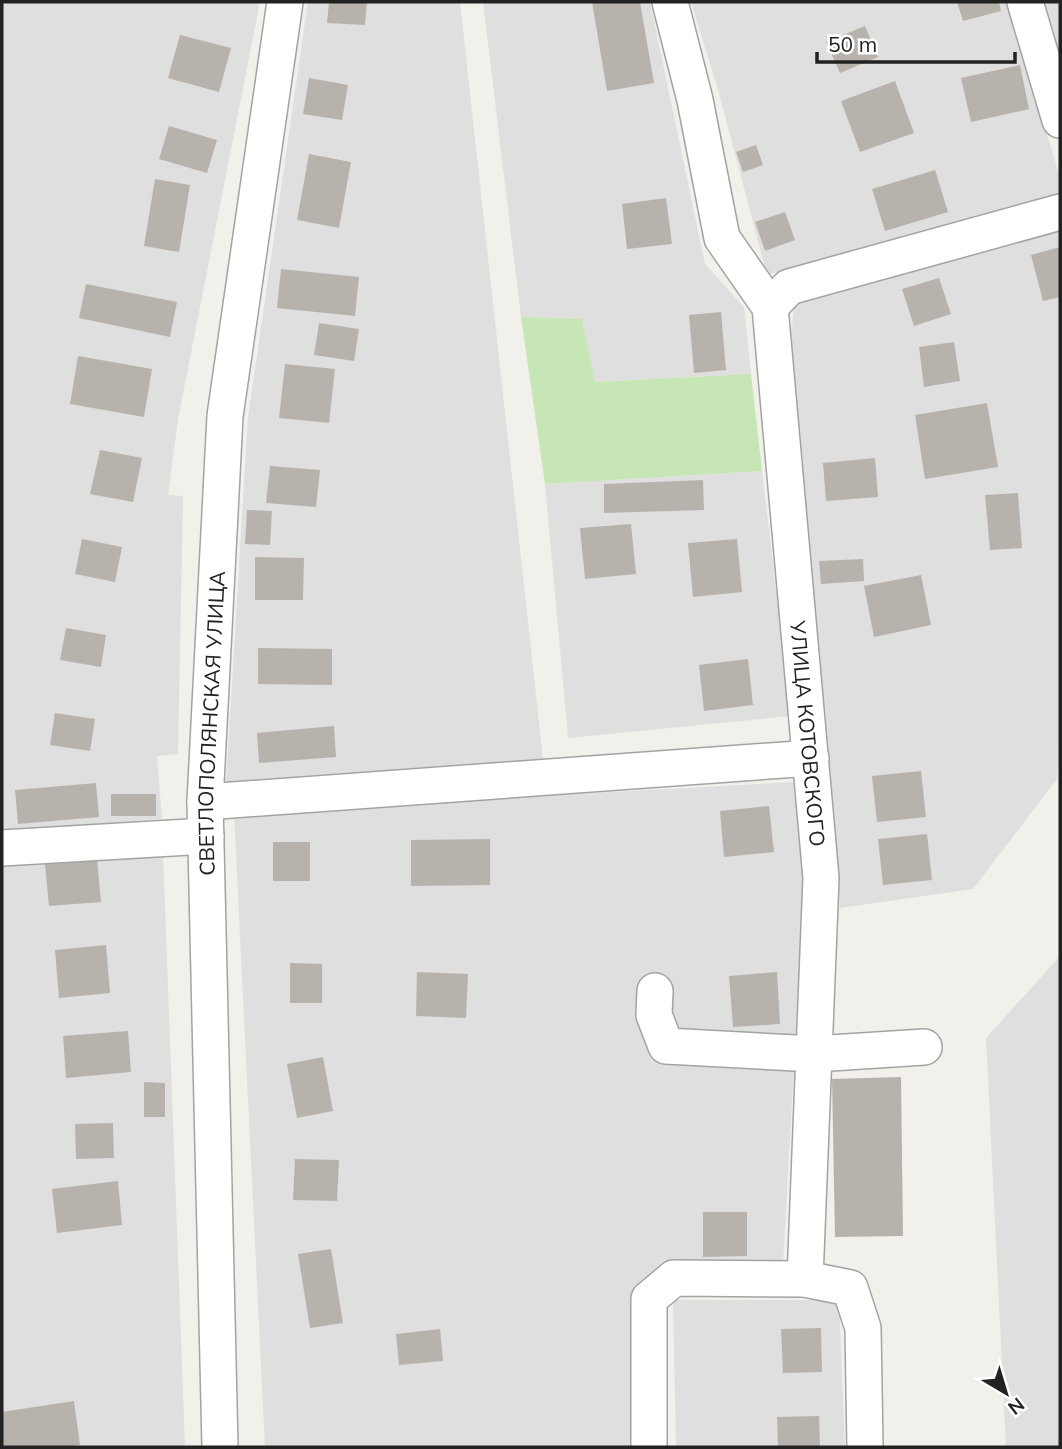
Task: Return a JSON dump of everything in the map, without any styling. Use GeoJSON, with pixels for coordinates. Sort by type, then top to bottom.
{"type":"FeatureCollection","features":[{"type":"Feature","properties":{"kind":"street","name":"СВЕТЛОПОЛЯНСКАЯ УЛИЦА"},"geometry":{"type":"LineString","coordinates":[[220,1447],[205,819],[225,416],[285,2]]}},
{"type":"Feature","properties":{"kind":"street","name":"УЛИЦА КОТОВСКОГО"},"geometry":{"type":"LineString","coordinates":[[670,2],[695,100],[722,238],[770,307],[821,878],[805,1279]]}},
{"type":"Feature","properties":{"kind":"street"},"geometry":{"type":"LineString","coordinates":[[1024,2],[1060,120]]}},
{"type":"Feature","properties":{"kind":"street"},"geometry":{"type":"LineString","coordinates":[[770,307],[789,287],[1060,212]]}},
{"type":"Feature","properties":{"kind":"street"},"geometry":{"type":"LineString","coordinates":[[2,848],[205,819],[811,758]]}},
{"type":"Feature","properties":{"kind":"street"},"geometry":{"type":"LineString","coordinates":[[655,991],[654,1016],[666,1046],[815,1054],[924,1047]]}},
{"type":"Feature","properties":{"kind":"street"},"geometry":{"type":"LineString","coordinates":[[649,1447],[649,1299],[674,1278],[805,1279],[850,1288],[863,1328],[865,1447]]}},
{"type":"Feature","properties":{"kind":"shaded area"},"geometry":{"type":"Polygon","coordinates":[[[2,2],[260,2],[178,419],[168,495],[183,496],[178,754],[157,756],[162,819],[2,831],[2,2]]]}},
{"type":"Feature","properties":{"kind":"shaded area"},"geometry":{"type":"Polygon","coordinates":[[[308,2],[460,2],[543,759],[226,783],[248,417],[308,2]]]}},
{"type":"Feature","properties":{"kind":"shaded area"},"geometry":{"type":"Polygon","coordinates":[[[483,2],[650,2],[705,264],[744,307],[751,374],[594,382],[582,319],[521,317],[483,2]]]}},
{"type":"Feature","properties":{"kind":"shaded area"},"geometry":{"type":"Polygon","coordinates":[[[691,2],[1008,2],[1060,178],[1060,193],[767,275],[717,86],[691,2]]]}},
{"type":"Feature","properties":{"kind":"shaded area"},"geometry":{"type":"Polygon","coordinates":[[[1041,2],[1060,2],[1060,64],[1041,2]]]}},
{"type":"Feature","properties":{"kind":"shaded area"},"geometry":{"type":"Polygon","coordinates":[[[1060,224],[1060,720],[1057,779],[973,889],[840,908],[791,333],[795,301],[1060,224]]]}},
{"type":"Feature","properties":{"kind":"shaded area"},"geometry":{"type":"Polygon","coordinates":[[[762,471],[791,716],[568,738],[545,484],[762,471]]]}},
{"type":"Feature","properties":{"kind":"shaded area"},"geometry":{"type":"Polygon","coordinates":[[[795,782],[804,887],[783,1264],[662,1265],[634,1293],[634,1447],[265,1447],[234,813],[795,782]]]}},
{"type":"Feature","properties":{"kind":"shaded area"},"geometry":{"type":"Polygon","coordinates":[[[163,852],[185,1447],[2,1447],[2,861],[163,852]]]}},
{"type":"Feature","properties":{"kind":"shaded area"},"geometry":{"type":"Polygon","coordinates":[[[1060,956],[1060,1447],[1006,1447],[986,1038],[1060,956]]]}},
{"type":"Feature","properties":{"kind":"shaded area"},"geometry":{"type":"Polygon","coordinates":[[[673,1300],[839,1300],[845,1447],[676,1447],[673,1300]]]}},
{"type":"Feature","properties":{"kind":"green space"},"geometry":{"type":"Polygon","coordinates":[[[521,317],[582,319],[595,382],[751,374],[762,471],[545,484],[521,317]]]}},
{"type":"Feature","properties":{"kind":"building"},"geometry":{"type":"Polygon","coordinates":[[[329,2],[367,2],[365,25],[327,23],[329,2]]]}},
{"type":"Feature","properties":{"kind":"building"},"geometry":{"type":"Polygon","coordinates":[[[592,2],[640,2],[654,83],[607,91],[592,2]]]}},
{"type":"Feature","properties":{"kind":"building"},"geometry":{"type":"Polygon","coordinates":[[[957,2],[999,2],[1001,11],[963,21],[957,2]]]}},
{"type":"Feature","properties":{"kind":"building"},"geometry":{"type":"Polygon","coordinates":[[[865,26],[878,57],[840,73],[826,42],[865,26]]]}},
{"type":"Feature","properties":{"kind":"building"},"geometry":{"type":"Polygon","coordinates":[[[180,35],[231,48],[219,92],[168,78],[180,35]]]}},
{"type":"Feature","properties":{"kind":"building"},"geometry":{"type":"Polygon","coordinates":[[[1020,65],[1029,109],[971,122],[961,78],[1020,65]]]}},
{"type":"Feature","properties":{"kind":"building"},"geometry":{"type":"Polygon","coordinates":[[[309,78],[348,85],[342,120],[303,114],[309,78]]]}},
{"type":"Feature","properties":{"kind":"building"},"geometry":{"type":"Polygon","coordinates":[[[895,81],[914,133],[860,152],[841,101],[895,81]]]}},
{"type":"Feature","properties":{"kind":"building"},"geometry":{"type":"Polygon","coordinates":[[[169,126],[217,140],[207,173],[159,159],[169,126]]]}},
{"type":"Feature","properties":{"kind":"building"},"geometry":{"type":"Polygon","coordinates":[[[756,145],[763,165],[743,172],[736,152],[756,145]]]}},
{"type":"Feature","properties":{"kind":"building"},"geometry":{"type":"Polygon","coordinates":[[[309,154],[351,162],[339,228],[297,220],[309,154]]]}},
{"type":"Feature","properties":{"kind":"building"},"geometry":{"type":"Polygon","coordinates":[[[935,170],[948,212],[885,231],[872,189],[935,170]]]}},
{"type":"Feature","properties":{"kind":"building"},"geometry":{"type":"Polygon","coordinates":[[[155,179],[190,185],[179,252],[144,246],[155,179]]]}},
{"type":"Feature","properties":{"kind":"building"},"geometry":{"type":"Polygon","coordinates":[[[666,198],[672,244],[627,249],[622,204],[666,198]]]}},
{"type":"Feature","properties":{"kind":"building"},"geometry":{"type":"Polygon","coordinates":[[[785,212],[795,240],[765,251],[755,222],[785,212]]]}},
{"type":"Feature","properties":{"kind":"building"},"geometry":{"type":"Polygon","coordinates":[[[1060,247],[1060,297],[1043,301],[1031,255],[1060,247]]]}},
{"type":"Feature","properties":{"kind":"building"},"geometry":{"type":"Polygon","coordinates":[[[281,269],[359,277],[355,316],[277,308],[281,269]]]}},
{"type":"Feature","properties":{"kind":"building"},"geometry":{"type":"Polygon","coordinates":[[[939,278],[951,314],[914,326],[902,289],[939,278]]]}},
{"type":"Feature","properties":{"kind":"building"},"geometry":{"type":"Polygon","coordinates":[[[86,284],[177,302],[170,337],[79,318],[86,284]]]}},
{"type":"Feature","properties":{"kind":"building"},"geometry":{"type":"Polygon","coordinates":[[[721,312],[726,370],[694,373],[689,315],[721,312]]]}},
{"type":"Feature","properties":{"kind":"building"},"geometry":{"type":"Polygon","coordinates":[[[319,323],[359,329],[354,361],[314,355],[319,323]]]}},
{"type":"Feature","properties":{"kind":"building"},"geometry":{"type":"Polygon","coordinates":[[[954,342],[960,381],[924,387],[919,347],[954,342]]]}},
{"type":"Feature","properties":{"kind":"building"},"geometry":{"type":"Polygon","coordinates":[[[78,356],[152,369],[144,417],[70,404],[78,356]]]}},
{"type":"Feature","properties":{"kind":"building"},"geometry":{"type":"Polygon","coordinates":[[[285,364],[335,369],[329,423],[279,418],[285,364]]]}},
{"type":"Feature","properties":{"kind":"building"},"geometry":{"type":"Polygon","coordinates":[[[987,403],[998,467],[925,479],[915,415],[987,403]]]}},
{"type":"Feature","properties":{"kind":"building"},"geometry":{"type":"Polygon","coordinates":[[[100,450],[142,458],[133,502],[90,494],[100,450]]]}},
{"type":"Feature","properties":{"kind":"building"},"geometry":{"type":"Polygon","coordinates":[[[875,458],[878,497],[826,501],[823,463],[875,458]]]}},
{"type":"Feature","properties":{"kind":"building"},"geometry":{"type":"Polygon","coordinates":[[[270,466],[320,470],[316,507],[266,503],[270,466]]]}},
{"type":"Feature","properties":{"kind":"building"},"geometry":{"type":"Polygon","coordinates":[[[703,480],[704,510],[604,513],[604,484],[703,480]]]}},
{"type":"Feature","properties":{"kind":"building"},"geometry":{"type":"Polygon","coordinates":[[[1018,493],[1022,548],[990,550],[985,495],[1018,493]]]}},
{"type":"Feature","properties":{"kind":"building"},"geometry":{"type":"Polygon","coordinates":[[[247,510],[272,511],[270,545],[245,544],[247,510]]]}},
{"type":"Feature","properties":{"kind":"building"},"geometry":{"type":"Polygon","coordinates":[[[631,524],[636,574],[585,579],[580,528],[631,524]]]}},
{"type":"Feature","properties":{"kind":"building"},"geometry":{"type":"Polygon","coordinates":[[[82,539],[122,547],[115,582],[75,574],[82,539]]]}},
{"type":"Feature","properties":{"kind":"building"},"geometry":{"type":"Polygon","coordinates":[[[737,539],[742,592],[693,597],[688,543],[737,539]]]}},
{"type":"Feature","properties":{"kind":"building"},"geometry":{"type":"Polygon","coordinates":[[[255,557],[304,558],[303,600],[255,600],[255,557]]]}},
{"type":"Feature","properties":{"kind":"building"},"geometry":{"type":"Polygon","coordinates":[[[863,559],[864,581],[821,584],[819,561],[863,559]]]}},
{"type":"Feature","properties":{"kind":"building"},"geometry":{"type":"Polygon","coordinates":[[[921,575],[931,625],[874,637],[864,586],[921,575]]]}},
{"type":"Feature","properties":{"kind":"building"},"geometry":{"type":"Polygon","coordinates":[[[66,628],[106,635],[101,667],[60,660],[66,628]]]}},
{"type":"Feature","properties":{"kind":"building"},"geometry":{"type":"Polygon","coordinates":[[[258,648],[332,649],[332,685],[258,684],[258,648]]]}},
{"type":"Feature","properties":{"kind":"building"},"geometry":{"type":"Polygon","coordinates":[[[748,659],[753,705],[704,711],[699,665],[748,659]]]}},
{"type":"Feature","properties":{"kind":"building"},"geometry":{"type":"Polygon","coordinates":[[[55,713],[95,719],[90,751],[50,745],[55,713]]]}},
{"type":"Feature","properties":{"kind":"building"},"geometry":{"type":"Polygon","coordinates":[[[334,726],[336,757],[259,763],[257,733],[334,726]]]}},
{"type":"Feature","properties":{"kind":"building"},"geometry":{"type":"Polygon","coordinates":[[[921,771],[926,817],[877,822],[872,776],[921,771]]]}},
{"type":"Feature","properties":{"kind":"building"},"geometry":{"type":"Polygon","coordinates":[[[96,783],[99,817],[18,824],[15,790],[96,783]]]}},
{"type":"Feature","properties":{"kind":"building"},"geometry":{"type":"Polygon","coordinates":[[[111,794],[156,794],[156,816],[111,816],[111,794]]]}},
{"type":"Feature","properties":{"kind":"building"},"geometry":{"type":"Polygon","coordinates":[[[769,806],[774,852],[724,857],[720,811],[769,806]]]}},
{"type":"Feature","properties":{"kind":"building"},"geometry":{"type":"Polygon","coordinates":[[[927,834],[932,880],[883,885],[878,839],[927,834]]]}},
{"type":"Feature","properties":{"kind":"building"},"geometry":{"type":"Polygon","coordinates":[[[490,839],[490,885],[411,886],[411,840],[490,839]]]}},
{"type":"Feature","properties":{"kind":"building"},"geometry":{"type":"Polygon","coordinates":[[[273,842],[310,842],[310,881],[273,881],[273,842]]]}},
{"type":"Feature","properties":{"kind":"building"},"geometry":{"type":"Polygon","coordinates":[[[97,859],[101,902],[49,906],[45,864],[97,859]]]}},
{"type":"Feature","properties":{"kind":"building"},"geometry":{"type":"Polygon","coordinates":[[[106,945],[110,993],[59,998],[55,950],[106,945]]]}},
{"type":"Feature","properties":{"kind":"building"},"geometry":{"type":"Polygon","coordinates":[[[290,963],[322,964],[322,1003],[290,1003],[290,963]]]}},
{"type":"Feature","properties":{"kind":"building"},"geometry":{"type":"Polygon","coordinates":[[[417,972],[468,974],[466,1018],[416,1016],[417,972]]]}},
{"type":"Feature","properties":{"kind":"building"},"geometry":{"type":"Polygon","coordinates":[[[777,972],[780,1024],[733,1027],[729,976],[777,972]]]}},
{"type":"Feature","properties":{"kind":"building"},"geometry":{"type":"Polygon","coordinates":[[[128,1031],[131,1072],[66,1078],[63,1036],[128,1031]]]}},
{"type":"Feature","properties":{"kind":"building"},"geometry":{"type":"Polygon","coordinates":[[[323,1057],[333,1111],[297,1118],[287,1064],[323,1057]]]}},
{"type":"Feature","properties":{"kind":"building"},"geometry":{"type":"Polygon","coordinates":[[[901,1077],[903,1236],[835,1237],[832,1079],[901,1077]]]}},
{"type":"Feature","properties":{"kind":"building"},"geometry":{"type":"Polygon","coordinates":[[[144,1082],[165,1083],[165,1117],[144,1117],[144,1082]]]}},
{"type":"Feature","properties":{"kind":"building"},"geometry":{"type":"Polygon","coordinates":[[[113,1123],[114,1158],[76,1159],[75,1124],[113,1123]]]}},
{"type":"Feature","properties":{"kind":"building"},"geometry":{"type":"Polygon","coordinates":[[[295,1159],[339,1160],[337,1201],[293,1200],[295,1159]]]}},
{"type":"Feature","properties":{"kind":"building"},"geometry":{"type":"Polygon","coordinates":[[[118,1181],[122,1225],[57,1233],[52,1189],[118,1181]]]}},
{"type":"Feature","properties":{"kind":"building"},"geometry":{"type":"Polygon","coordinates":[[[703,1212],[747,1212],[747,1256],[703,1257],[703,1212]]]}},
{"type":"Feature","properties":{"kind":"building"},"geometry":{"type":"Polygon","coordinates":[[[331,1249],[343,1323],[310,1328],[298,1254],[331,1249]]]}},
{"type":"Feature","properties":{"kind":"building"},"geometry":{"type":"Polygon","coordinates":[[[821,1328],[822,1372],[783,1373],[781,1329],[821,1328]]]}},
{"type":"Feature","properties":{"kind":"building"},"geometry":{"type":"Polygon","coordinates":[[[440,1329],[443,1361],[399,1365],[396,1334],[440,1329]]]}},
{"type":"Feature","properties":{"kind":"building"},"geometry":{"type":"Polygon","coordinates":[[[74,1401],[80,1445],[2,1447],[2,1412],[74,1401]]]}},
{"type":"Feature","properties":{"kind":"building"},"geometry":{"type":"Polygon","coordinates":[[[819,1416],[820,1447],[778,1447],[777,1417],[819,1416]]]}}]}
